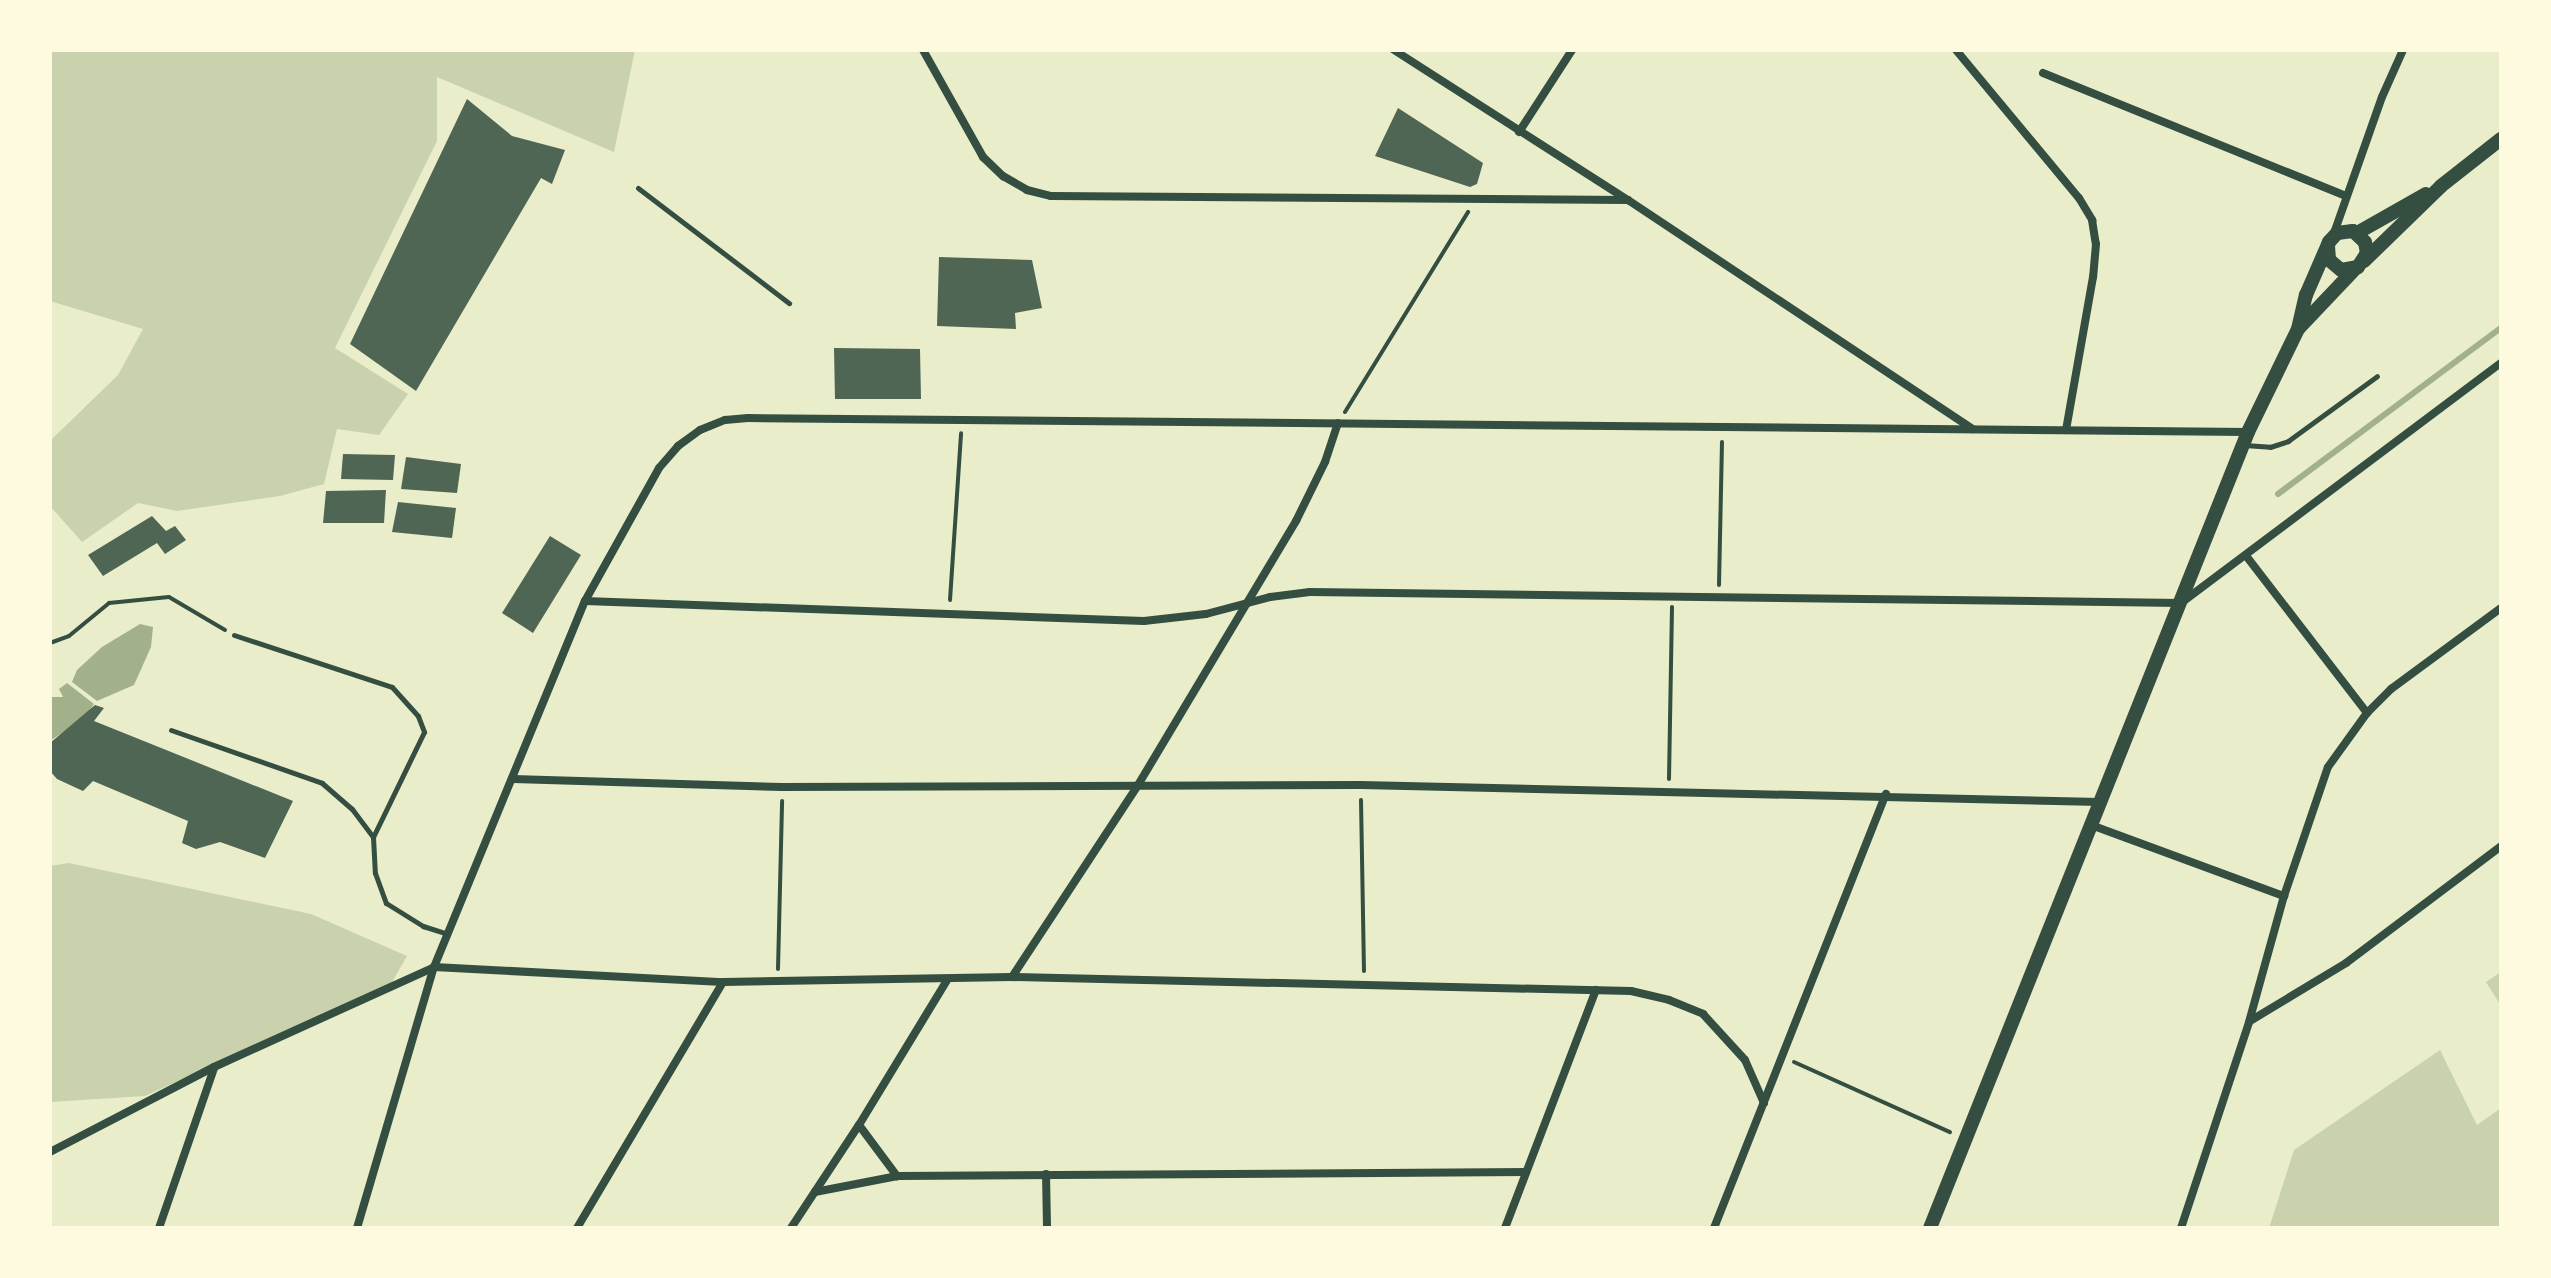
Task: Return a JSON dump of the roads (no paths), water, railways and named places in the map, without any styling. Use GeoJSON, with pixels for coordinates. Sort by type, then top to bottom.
{"type":"FeatureCollection","features":[{"type":"Feature","properties":{"kind":"street"},"geometry":{"type":"LineString","coordinates":[[923,50],[983,157],[1003,176],[1039,193],[1143,198],[1628,200]]}},
{"type":"Feature","properties":{"kind":"street"},"geometry":{"type":"LineString","coordinates":[[1394,50],[1628,200],[1973,430]]}},
{"type":"Feature","properties":{"kind":"street"},"geometry":{"type":"LineString","coordinates":[[1519,132],[1572,50]]}},
{"type":"Feature","properties":{"kind":"street"},"geometry":{"type":"LineString","coordinates":[[1956,50],[2079,198],[2092,220],[2096,244],[2093,277],[2066,430]]}},
{"type":"Feature","properties":{"kind":"street"},"geometry":{"type":"LineString","coordinates":[[1930,1228],[1968,1140],[2246,439],[2298,329],[2306,295],[2330,241],[2403,50]]}},
{"type":"Feature","properties":{"kind":"street"},"geometry":{"type":"LineString","coordinates":[[2043,73],[2346,196]]}},
{"type":"Feature","properties":{"kind":"street"},"geometry":{"type":"LineString","coordinates":[[2298,329],[2441,186],[2501,139]]}},
{"type":"Feature","properties":{"kind":"street"},"geometry":{"type":"LineString","coordinates":[[2330,241],[2347,231],[2357,233],[2441,186]]}},
{"type":"Feature","properties":{"kind":"street"},"geometry":{"type":"LineString","coordinates":[[2357,233],[2367,247],[2359,266]]}},
{"type":"Feature","properties":{"kind":"street"},"geometry":{"type":"LineString","coordinates":[[2330,241],[2332,264],[2341,270],[2359,266]]}},
{"type":"Feature","properties":{"kind":"street"},"geometry":{"type":"LineString","coordinates":[[585,601],[1144,621],[1206,614],[1246,603],[1310,592],[2181,603],[2247,557],[2501,363]]}},
{"type":"Feature","properties":{"kind":"street"},"geometry":{"type":"LineString","coordinates":[[357,1228],[434,967],[585,601],[619,533],[659,468],[678,446],[700,430],[725,420],[748,418],[961,419],[2066,430],[2246,439]]}},
{"type":"Feature","properties":{"kind":"street"},"geometry":{"type":"LineString","coordinates":[[1012,977],[1138,785],[1296,521],[1325,462],[1338,423]]}},
{"type":"Feature","properties":{"kind":"street"},"geometry":{"type":"LineString","coordinates":[[2247,557],[2367,713]]}},
{"type":"Feature","properties":{"kind":"street"},"geometry":{"type":"LineString","coordinates":[[2181,1228],[2249,1022],[2284,896],[2328,767],[2367,713],[2391,689],[2501,608]]}},
{"type":"Feature","properties":{"kind":"street"},"geometry":{"type":"LineString","coordinates":[[513,779],[782,787],[1361,785],[1886,794],[2100,802]]}},
{"type":"Feature","properties":{"kind":"street"},"geometry":{"type":"LineString","coordinates":[[1714,1228],[1886,794]]}},
{"type":"Feature","properties":{"kind":"street"},"geometry":{"type":"LineString","coordinates":[[2091,825],[2284,896]]}},
{"type":"Feature","properties":{"kind":"street"},"geometry":{"type":"LineString","coordinates":[[2249,1022],[2346,963],[2501,846]]}},
{"type":"Feature","properties":{"kind":"street"},"geometry":{"type":"LineString","coordinates":[[50,1152],[214,1067],[434,967],[723,982],[1012,977],[1631,991],[1669,1000],[1703,1014],[1745,1060],[1764,1103]]}},
{"type":"Feature","properties":{"kind":"street"},"geometry":{"type":"LineString","coordinates":[[791,1228],[859,1125],[947,980]]}},
{"type":"Feature","properties":{"kind":"street"},"geometry":{"type":"LineString","coordinates":[[577,1228],[723,982]]}},
{"type":"Feature","properties":{"kind":"street"},"geometry":{"type":"LineString","coordinates":[[1505,1228],[1596,990]]}},
{"type":"Feature","properties":{"kind":"street"},"geometry":{"type":"LineString","coordinates":[[159,1228],[214,1067]]}},
{"type":"Feature","properties":{"kind":"street"},"geometry":{"type":"LineString","coordinates":[[859,1125],[897,1176]]}},
{"type":"Feature","properties":{"kind":"street"},"geometry":{"type":"LineString","coordinates":[[815,1192],[897,1176],[1526,1172]]}},
{"type":"Feature","properties":{"kind":"street"},"geometry":{"type":"LineString","coordinates":[[1046,1174],[1047,1228]]}},
{"type":"Feature","properties":{"kind":"lane"},"geometry":{"type":"LineString","coordinates":[[638,188],[789,303]]}},
{"type":"Feature","properties":{"kind":"lane"},"geometry":{"type":"LineString","coordinates":[[2246,439],[2270,447],[2288,441],[2377,376]]}},
{"type":"Feature","properties":{"kind":"lane"},"geometry":{"type":"LineString","coordinates":[[234,635],[392,687],[418,716],[424,732],[373,837],[375,873],[386,903],[423,926],[447,934]]}},
{"type":"Feature","properties":{"kind":"lane"},"geometry":{"type":"LineString","coordinates":[[171,730],[322,783],[352,809],[373,837]]}},
{"type":"Feature","properties":{"kind":"waterway"},"geometry":{"type":"LineString","coordinates":[[2278,494],[2501,328]]}}]}
